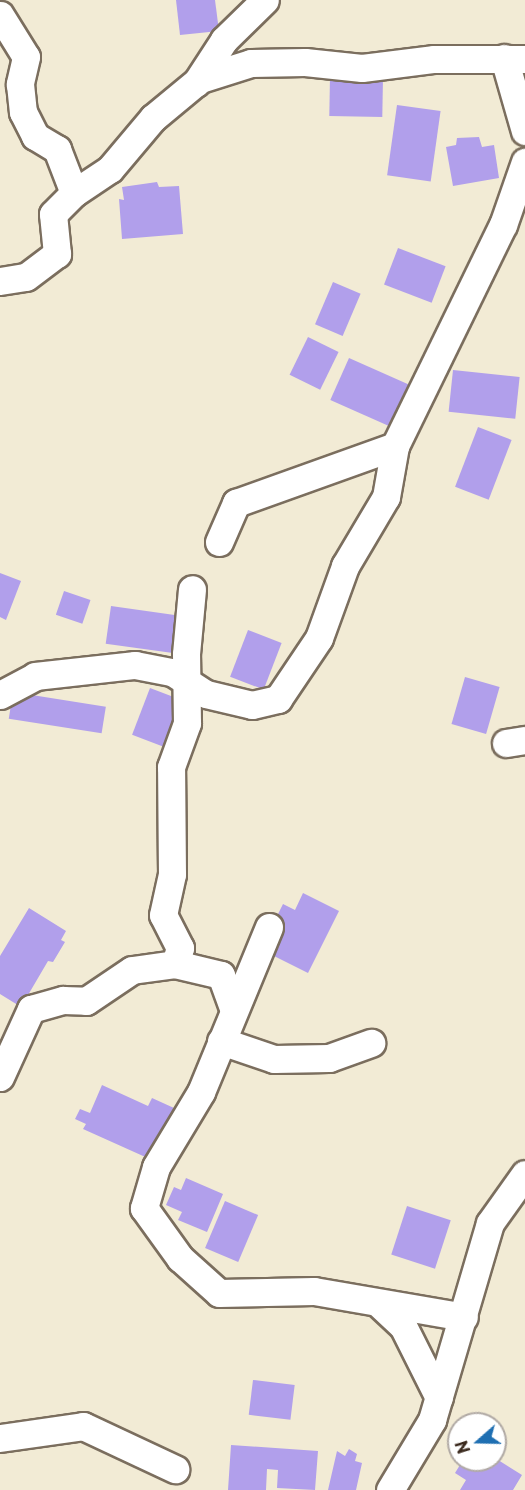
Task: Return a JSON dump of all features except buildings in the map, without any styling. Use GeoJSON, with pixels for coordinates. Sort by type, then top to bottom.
{"type":"FeatureCollection","features":[{"type":"Feature","properties":{"kind":"street"},"geometry":{"type":"LineString","coordinates":[[0,281],[26,278],[57,254],[53,214],[74,193],[110,169],[153,118],[196,82],[224,40],[265,0]]}},
{"type":"Feature","properties":{"kind":"street"},"geometry":{"type":"LineString","coordinates":[[0,15],[26,57],[20,84],[23,112],[35,136],[57,149],[74,193]]}},
{"type":"Feature","properties":{"kind":"street"},"geometry":{"type":"LineString","coordinates":[[196,82],[251,63],[362,68],[434,59],[514,59],[525,131]]}},
{"type":"Feature","properties":{"kind":"street"},"geometry":{"type":"LineString","coordinates":[[0,695],[35,675],[88,667],[135,665],[172,672],[206,694],[252,705],[278,699],[319,638],[345,566],[386,497],[395,446],[503,225],[525,162]]}},
{"type":"Feature","properties":{"kind":"street"},"geometry":{"type":"LineString","coordinates":[[219,542],[236,503],[395,446]]}},
{"type":"Feature","properties":{"kind":"street"},"geometry":{"type":"LineString","coordinates":[[175,964],[180,948],[163,915],[172,874],[171,767],[187,723],[186,681],[192,589]]}},
{"type":"Feature","properties":{"kind":"street"},"geometry":{"type":"LineString","coordinates":[[269,927],[233,1008],[201,1092],[156,1167],[144,1208],[180,1258],[219,1293],[314,1291],[464,1317]]}},
{"type":"Feature","properties":{"kind":"street"},"geometry":{"type":"LineString","coordinates":[[0,1077],[31,1009],[63,1000],[86,1001],[132,970],[175,964],[221,975],[233,1008]]}},
{"type":"Feature","properties":{"kind":"street"},"geometry":{"type":"LineString","coordinates":[[221,1041],[274,1059],[329,1058],[371,1043]]}},
{"type":"Feature","properties":{"kind":"street"},"geometry":{"type":"LineString","coordinates":[[390,1490],[432,1420],[490,1223],[525,1174]]}},
{"type":"Feature","properties":{"kind":"street"},"geometry":{"type":"LineString","coordinates":[[378,1303],[403,1326],[439,1398]]}},
{"type":"Feature","properties":{"kind":"street"},"geometry":{"type":"LineString","coordinates":[[0,1438],[83,1426],[175,1469]]}}]}
